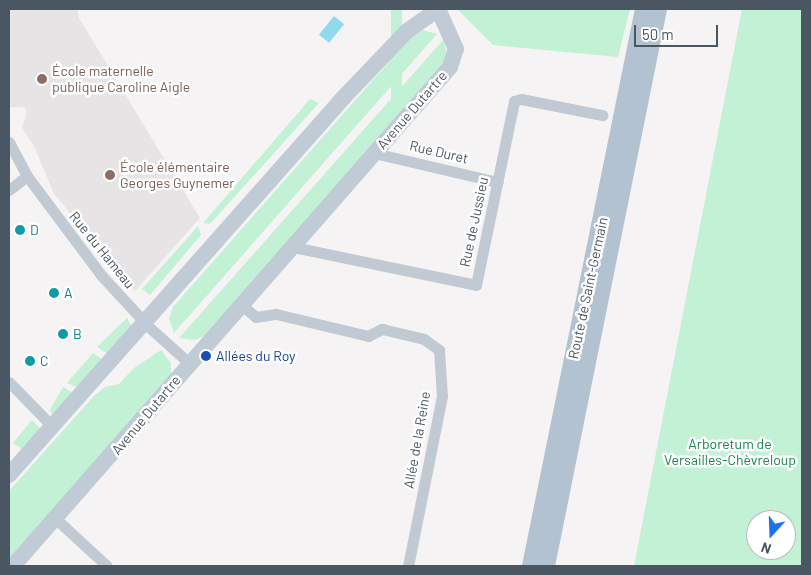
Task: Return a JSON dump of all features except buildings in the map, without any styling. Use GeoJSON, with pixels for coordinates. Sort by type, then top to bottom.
{"type":"FeatureCollection","features":[{"type":"Feature","properties":{"kind":"main road","name":"Avenue Dutartre"},"geometry":{"type":"LineString","coordinates":[[9,475],[144,321],[165,302],[344,97],[407,31],[438,9],[454,40],[454,62],[13,566]]}},
{"type":"Feature","properties":{"kind":"main road","name":"Route de Saint-Germain"},"geometry":{"type":"LineString","coordinates":[[531,566],[644,9]]}},
{"type":"Feature","properties":{"kind":"main road","name":"Route de Saint-Germain"},"geometry":{"type":"LineString","coordinates":[[546,566],[658,9]]}},
{"type":"Feature","properties":{"kind":"street","name":"Rue de Jussieu"},"geometry":{"type":"LineString","coordinates":[[293,247],[476,285],[514,101],[521,99],[602,116]]}},
{"type":"Feature","properties":{"kind":"street","name":"Rue du Hameau"},"geometry":{"type":"LineString","coordinates":[[9,142],[27,176],[101,275],[144,321],[189,363]]}},
{"type":"Feature","properties":{"kind":"street","name":"Rue Duret"},"geometry":{"type":"LineString","coordinates":[[374,153],[498,182]]}},
{"type":"Feature","properties":{"kind":"street"},"geometry":{"type":"LineString","coordinates":[[9,190],[27,176]]}},
{"type":"Feature","properties":{"kind":"street","name":"Allée de la Reine"},"geometry":{"type":"LineString","coordinates":[[242,305],[256,317],[276,314],[368,336],[382,329],[424,339],[439,350],[442,396],[408,566]]}},
{"type":"Feature","properties":{"kind":"street"},"geometry":{"type":"LineString","coordinates":[[9,382],[52,426]]}},
{"type":"Feature","properties":{"kind":"street"},"geometry":{"type":"LineString","coordinates":[[56,519],[107,566]]}},
{"type":"Feature","properties":{"kind":"shaded area","name":"École élémentaire Georges Guynemer"},"geometry":{"type":"Polygon","coordinates":[[[9,9],[77,9],[79,18],[200,218],[135,291],[54,194],[34,146],[22,128],[27,112],[24,107],[9,107],[9,9]]]}},
{"type":"Feature","properties":{"kind":"green space"},"geometry":{"type":"Polygon","coordinates":[[[391,9],[402,9],[402,124],[391,124],[391,9]]]}},
{"type":"Feature","properties":{"kind":"green space"},"geometry":{"type":"Polygon","coordinates":[[[457,9],[630,9],[618,57],[493,45],[457,9]]]}},
{"type":"Feature","properties":{"kind":"green space","name":"Arboretum de Versailles-Chèvreloup"},"geometry":{"type":"Polygon","coordinates":[[[742,9],[802,9],[802,566],[634,566],[742,9]]]}},
{"type":"Feature","properties":{"kind":"green space"},"geometry":{"type":"Polygon","coordinates":[[[422,30],[437,34],[174,333],[169,319],[173,307],[410,38],[422,30]]]}},
{"type":"Feature","properties":{"kind":"green space"},"geometry":{"type":"Polygon","coordinates":[[[444,39],[447,58],[207,335],[195,340],[179,338],[444,39]]]}},
{"type":"Feature","properties":{"kind":"green space"},"geometry":{"type":"Polygon","coordinates":[[[310,99],[319,103],[210,224],[203,223],[310,99]]]}},
{"type":"Feature","properties":{"kind":"green space"},"geometry":{"type":"Polygon","coordinates":[[[198,226],[201,235],[150,295],[142,289],[198,226]]]}},
{"type":"Feature","properties":{"kind":"green space"},"geometry":{"type":"Polygon","coordinates":[[[127,318],[131,325],[129,334],[110,355],[97,347],[127,318]]]}},
{"type":"Feature","properties":{"kind":"green space"},"geometry":{"type":"Polygon","coordinates":[[[161,350],[171,363],[171,380],[9,561],[9,491],[94,396],[105,387],[119,384],[134,368],[161,350]]]}},
{"type":"Feature","properties":{"kind":"green space"},"geometry":{"type":"Polygon","coordinates":[[[93,353],[105,361],[81,389],[67,383],[93,353]]]}},
{"type":"Feature","properties":{"kind":"green space"},"geometry":{"type":"Polygon","coordinates":[[[63,387],[75,394],[61,418],[49,411],[63,387]]]}},
{"type":"Feature","properties":{"kind":"green space"},"geometry":{"type":"Polygon","coordinates":[[[32,420],[43,431],[25,451],[13,443],[32,420]]]}},
{"type":"Feature","properties":{"kind":"water"},"geometry":{"type":"Polygon","coordinates":[[[334,16],[344,24],[329,43],[319,35],[334,16]]]}},
{"type":"Feature","properties":{"kind":"place","name":"École maternelle publique Caroline Aigle"},"geometry":{"type":"Point","coordinates":[42,79]}},
{"type":"Feature","properties":{"kind":"place","name":"École élémentaire Georges Guynemer"},"geometry":{"type":"Point","coordinates":[110,175]}},
{"type":"Feature","properties":{"kind":"place","name":"D"},"geometry":{"type":"Point","coordinates":[20,230]}},
{"type":"Feature","properties":{"kind":"place","name":"A"},"geometry":{"type":"Point","coordinates":[54,293]}},
{"type":"Feature","properties":{"kind":"place","name":"B"},"geometry":{"type":"Point","coordinates":[63,334]}},
{"type":"Feature","properties":{"kind":"place","name":"Allées du Roy"},"geometry":{"type":"Point","coordinates":[206,356]}},
{"type":"Feature","properties":{"kind":"place","name":"C"},"geometry":{"type":"Point","coordinates":[30,361]}}]}
